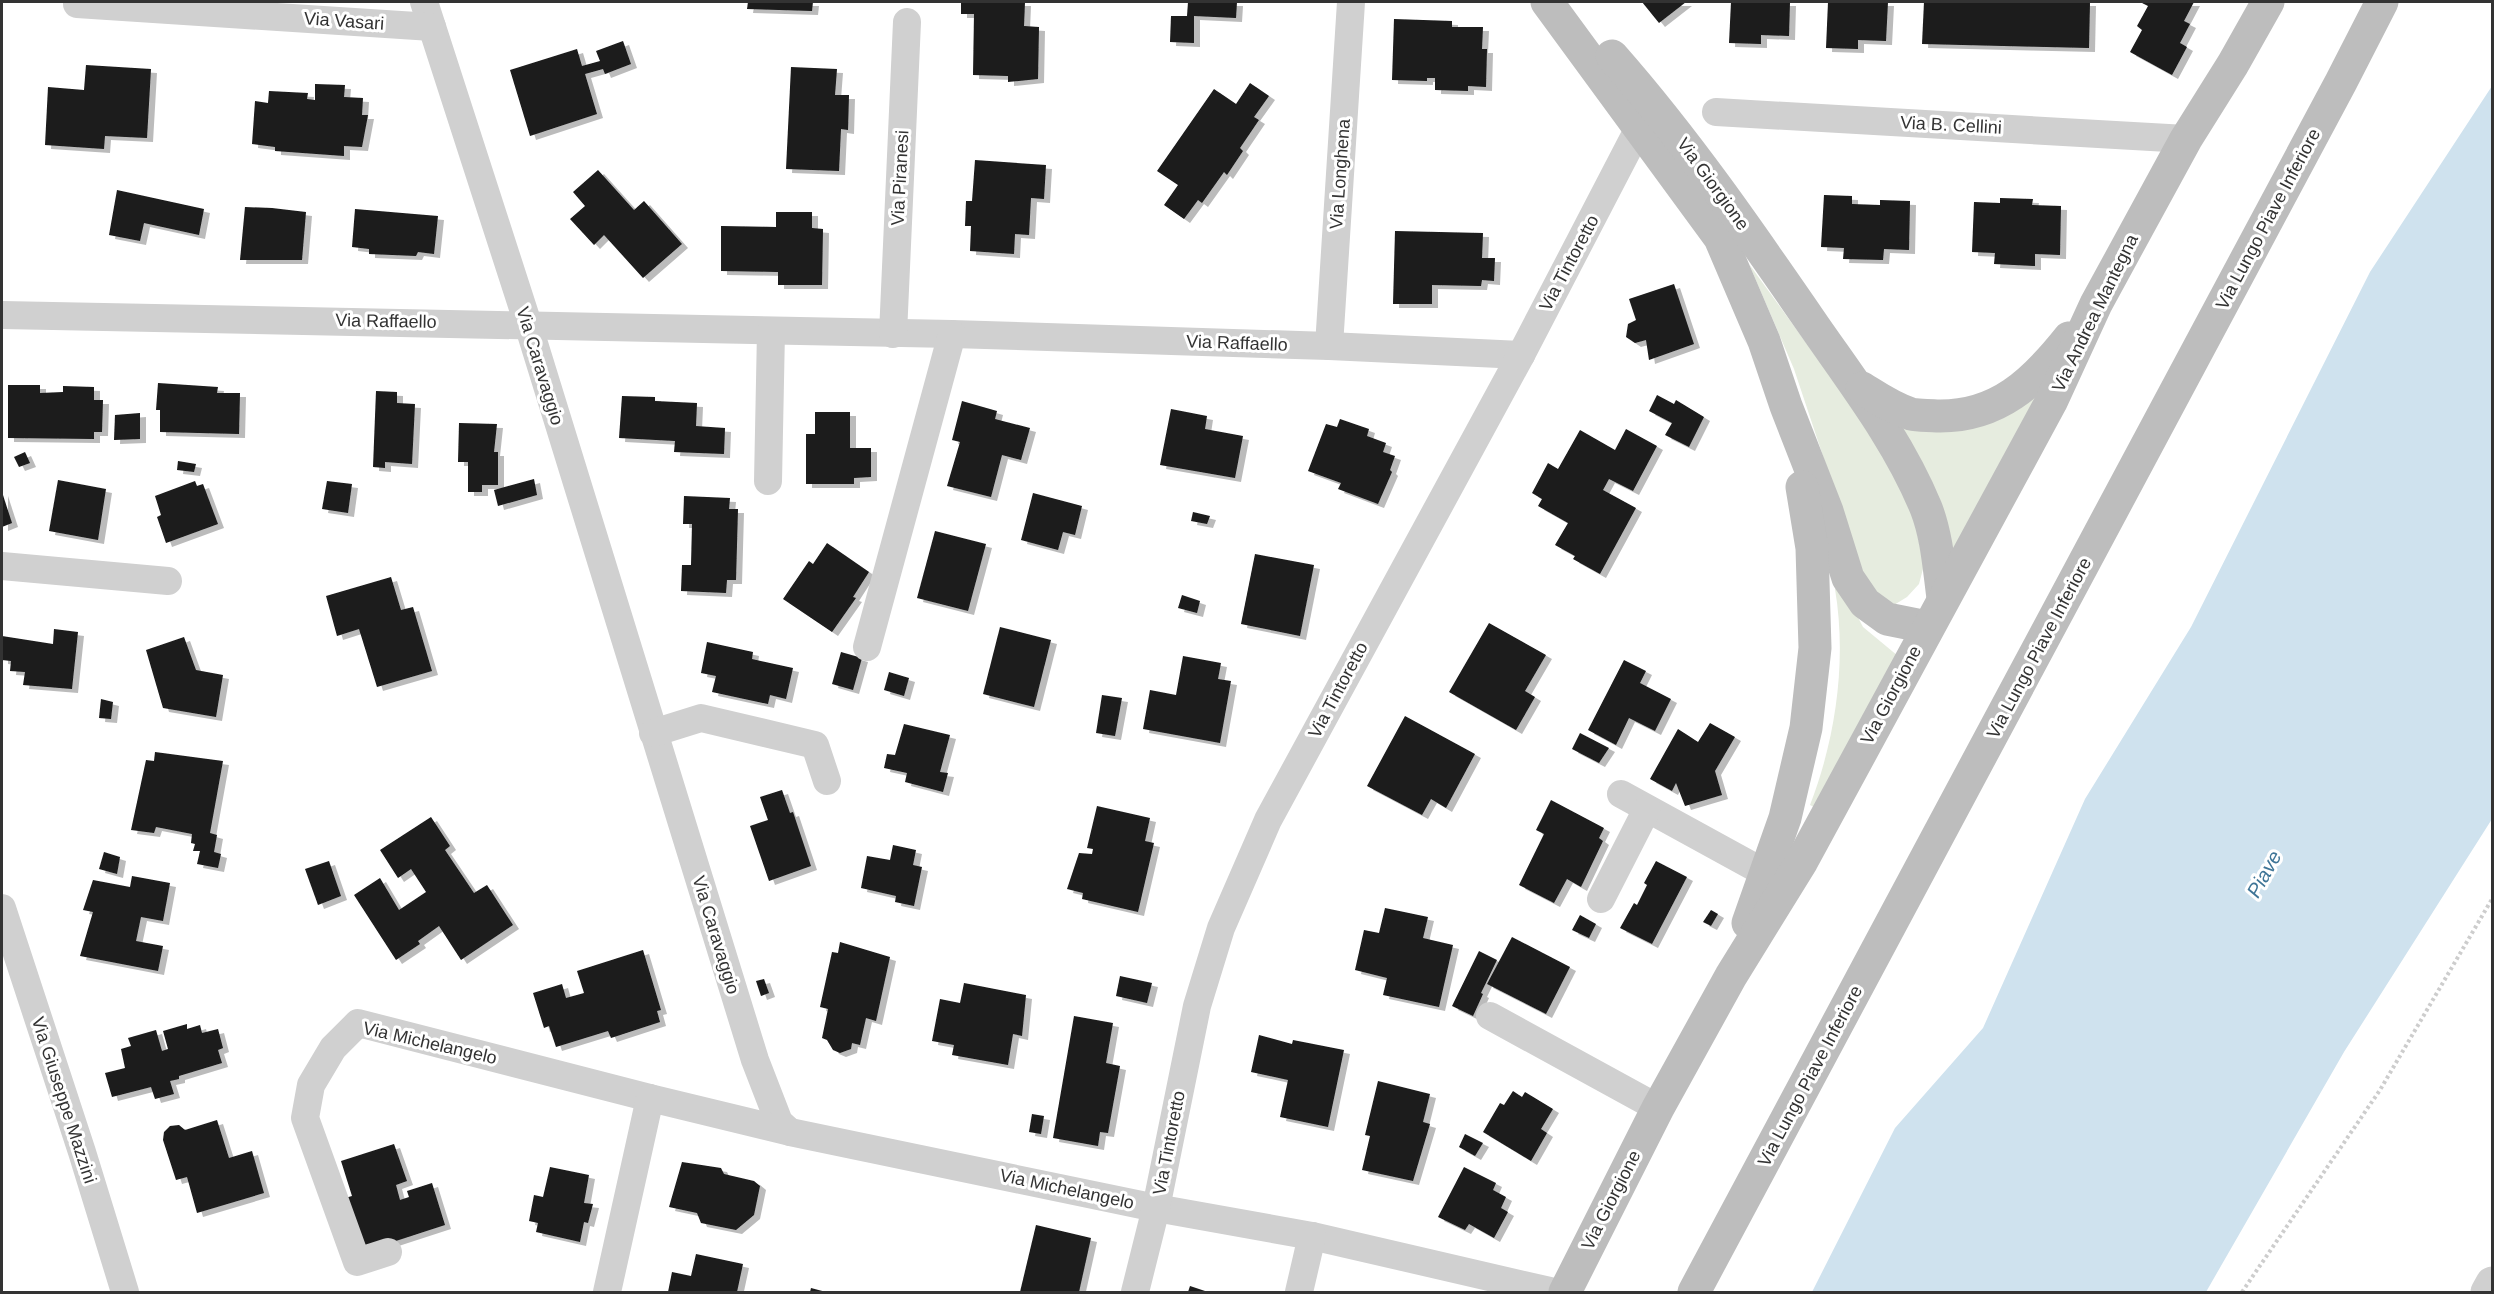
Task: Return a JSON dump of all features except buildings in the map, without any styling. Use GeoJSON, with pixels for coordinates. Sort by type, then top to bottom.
{"type":"FeatureCollection","features":[{"type":"Feature","properties":{"kind":"main road","name":"Via Giorgione"},"geometry":{"type":"LineString","coordinates":[[1547,2],[1720,238],[1764,340],[1786,405],[1827,511],[1848,578],[1865,603],[1887,619],[1928,627],[1802,861],[1731,976],[1658,1108],[1565,1293]]}},
{"type":"Feature","properties":{"kind":"main road","name":"Via Giorgione"},"geometry":{"type":"LineString","coordinates":[[1556,2],[1611,53],[1657,107],[1902,455],[1927,511],[1936,549],[1943,598]]}},
{"type":"Feature","properties":{"kind":"main road","name":"Via Andrea Mantegna"},"geometry":{"type":"LineString","coordinates":[[1928,627],[2051,402],[2096,304],[2186,139],[2233,64],[2268,2]]}},
{"type":"Feature","properties":{"kind":"main road","name":"Via Lungo Piave Inferiore"},"geometry":{"type":"LineString","coordinates":[[1694,1293],[2382,2]]}},
{"type":"Feature","properties":{"kind":"main road","name":"Via Giorgione"},"geometry":{"type":"LineString","coordinates":[[1852,382],[1890,406],[1914,415],[1947,416],[1992,406],[2021,390],[2051,360],[2096,304]]}},
{"type":"Feature","properties":{"kind":"main road","name":"Via Giorgione"},"geometry":{"type":"LineString","coordinates":[[1731,976],[1785,818],[1806,728],[1815,648],[1812,548],[1786,405]]}},
{"type":"Feature","properties":{"kind":"street","name":"Via Longhena"},"geometry":{"type":"LineString","coordinates":[[1329,346],[1351,2]]}},
{"type":"Feature","properties":{"kind":"street","name":"Via Vasari"},"geometry":{"type":"LineString","coordinates":[[77,4],[428,14]]}},
{"type":"Feature","properties":{"kind":"street","name":"Via Caravaggio"},"geometry":{"type":"LineString","coordinates":[[428,14],[528,324],[755,1060],[779,1122],[790,1132]]}},
{"type":"Feature","properties":{"kind":"street","name":"Via Piranesi"},"geometry":{"type":"LineString","coordinates":[[893,334],[907,22]]}},
{"type":"Feature","properties":{"kind":"street","name":"Via B. Cellini"},"geometry":{"type":"LineString","coordinates":[[1716,112],[2186,139]]}},
{"type":"Feature","properties":{"kind":"street","name":"Via Tintoretto"},"geometry":{"type":"LineString","coordinates":[[1136,1293],[1156,1208],[1197,1006],[1221,928],[1268,820],[1521,356],[1640,126]]}},
{"type":"Feature","properties":{"kind":"street","name":"Via Raffaello"},"geometry":{"type":"LineString","coordinates":[[2,315],[952,334],[1329,346],[1521,356]]}},
{"type":"Feature","properties":{"kind":"street"},"geometry":{"type":"LineString","coordinates":[[768,481],[771,330]]}},
{"type":"Feature","properties":{"kind":"street"},"geometry":{"type":"LineString","coordinates":[[867,647],[952,334]]}},
{"type":"Feature","properties":{"kind":"street"},"geometry":{"type":"LineString","coordinates":[[2,566],[168,581]]}},
{"type":"Feature","properties":{"kind":"street"},"geometry":{"type":"LineString","coordinates":[[653,733],[701,718],[815,745],[827,781]]}},
{"type":"Feature","properties":{"kind":"street"},"geometry":{"type":"LineString","coordinates":[[1620,794],[1765,873]]}},
{"type":"Feature","properties":{"kind":"street"},"geometry":{"type":"LineString","coordinates":[[1601,899],[1647,809]]}},
{"type":"Feature","properties":{"kind":"street","name":"Via Giuseppe Mazzini"},"geometry":{"type":"LineString","coordinates":[[2,908],[82,1152],[125,1293]]}},
{"type":"Feature","properties":{"kind":"street"},"geometry":{"type":"LineString","coordinates":[[1490,1017],[1658,1108]]}},
{"type":"Feature","properties":{"kind":"street","name":"Via Michelangelo"},"geometry":{"type":"LineString","coordinates":[[388,1252],[357,1262],[305,1118],[311,1085],[333,1048],[358,1023],[790,1132],[1156,1208],[1312,1236],[1554,1293]]}},
{"type":"Feature","properties":{"kind":"street"},"geometry":{"type":"LineString","coordinates":[[607,1293],[650,1098]]}},
{"type":"Feature","properties":{"kind":"street"},"geometry":{"type":"LineString","coordinates":[[1299,1293],[1312,1236]]}},
{"type":"Feature","properties":{"kind":"street"},"geometry":{"type":"LineString","coordinates":[[2487,1293],[2493,1283]]}},
{"type":"Feature","properties":{"kind":"path"},"geometry":{"type":"LineString","coordinates":[[2242,1293],[2380,1090],[2493,899]]}},
{"type":"Feature","properties":{"kind":"shaded area"},"geometry":{"type":"Polygon","coordinates":[[[1749,264],[1906,481],[1924,565],[1919,584],[1907,597],[1894,605],[1871,590],[1857,558],[1794,369],[1749,264]]]}},
{"type":"Feature","properties":{"kind":"shaded area"},"geometry":{"type":"Polygon","coordinates":[[[2040,393],[1954,553],[1891,417],[2040,393]]]}},
{"type":"Feature","properties":{"kind":"shaded area"},"geometry":{"type":"Polygon","coordinates":[[[1841,585],[1863,627],[1898,656],[1816,808],[1810,805],[1827,753],[1837,698],[1840,643],[1835,589],[1841,585]]]}},
{"type":"Feature","properties":{"kind":"water","name":"Piave"},"geometry":{"type":"Polygon","coordinates":[[[2492,86],[2492,819],[2344,1052],[2206,1292],[1812,1292],[1895,1128],[1983,1028],[2085,799],[2191,627],[2370,272],[2492,86]]]}}]}
